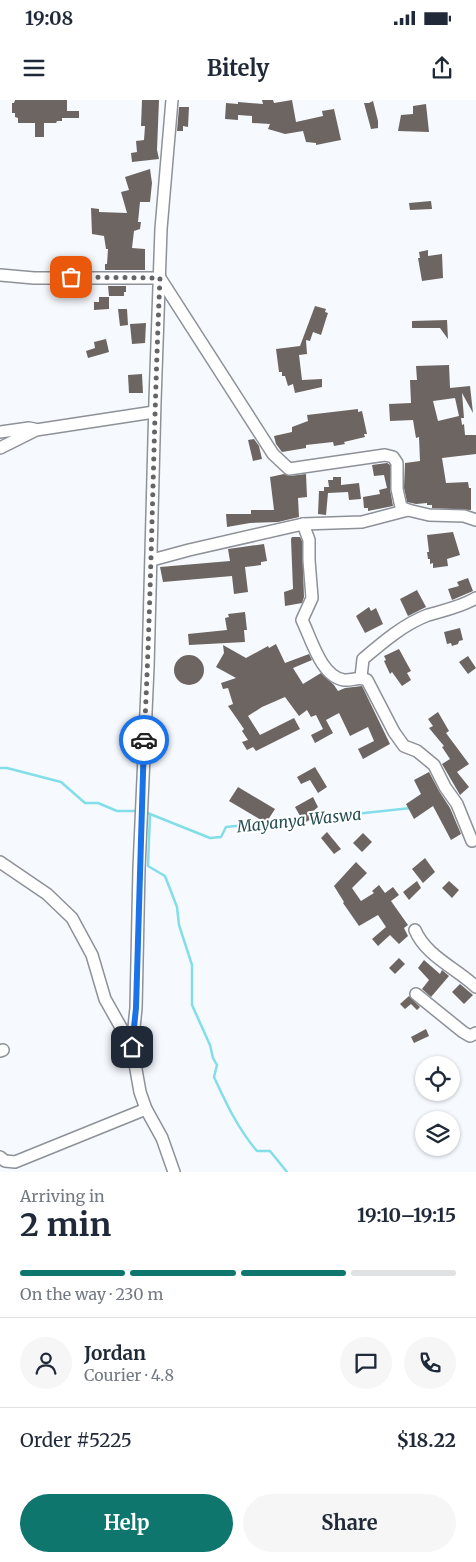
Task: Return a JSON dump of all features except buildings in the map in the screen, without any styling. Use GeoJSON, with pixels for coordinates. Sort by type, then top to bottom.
{"type":"FeatureCollection","features":[{"type":"Feature","properties":{"kind":"street"},"geometry":{"type":"LineString","coordinates":[[172,100],[161,230],[154,412],[152,560],[139,868],[136,1008],[132,1047],[138,1082],[146,1109],[162,1138],[174,1172]]}},
{"type":"Feature","properties":{"kind":"street"},"geometry":{"type":"LineString","coordinates":[[0,275],[34,278],[160,278]]}},
{"type":"Feature","properties":{"kind":"street"},"geometry":{"type":"LineString","coordinates":[[160,278],[273,454],[289,469],[385,455],[393,457],[397,463],[397,489],[400,507],[429,515],[464,516],[476,520]]}},
{"type":"Feature","properties":{"kind":"street"},"geometry":{"type":"LineString","coordinates":[[0,448],[36,430],[154,412]]}},
{"type":"Feature","properties":{"kind":"street"},"geometry":{"type":"LineString","coordinates":[[0,432],[29,428],[36,430]]}},
{"type":"Feature","properties":{"kind":"street"},"geometry":{"type":"LineString","coordinates":[[152,560],[303,524],[362,522],[408,510]]}},
{"type":"Feature","properties":{"kind":"street"},"geometry":{"type":"LineString","coordinates":[[303,524],[309,540],[308,560],[312,598],[302,620],[323,666],[333,676],[345,680],[361,677],[367,680],[394,732],[404,746],[417,751],[434,765],[445,787],[457,804],[472,841]]}},
{"type":"Feature","properties":{"kind":"street"},"geometry":{"type":"LineString","coordinates":[[361,677],[363,659],[401,629],[427,616],[464,605],[476,598]]}},
{"type":"Feature","properties":{"kind":"street"},"geometry":{"type":"LineString","coordinates":[[0,862],[47,894],[72,918],[92,955],[104,999],[132,1047]]}},
{"type":"Feature","properties":{"kind":"street"},"geometry":{"type":"LineString","coordinates":[[415,930],[428,949],[476,987]]}},
{"type":"Feature","properties":{"kind":"street"},"geometry":{"type":"LineString","coordinates":[[416,994],[463,1032],[470,1036],[476,1033]]}},
{"type":"Feature","properties":{"kind":"street"},"geometry":{"type":"LineString","coordinates":[[4,1164],[15,1162],[146,1109]]}},
{"type":"Feature","properties":{"kind":"waterway","name":"Mayanya Waswa"},"geometry":{"type":"LineString","coordinates":[[0,768],[7,768],[61,782],[85,803],[98,803],[117,811],[137,811]]}},
{"type":"Feature","properties":{"kind":"waterway","name":"Mayanya Waswa"},"geometry":{"type":"LineString","coordinates":[[309,819],[411,808]]}},
{"type":"Feature","properties":{"kind":"waterway","name":"Mayanya Waswa"},"geometry":{"type":"LineString","coordinates":[[145,812],[210,838],[221,837],[226,827],[304,819]]}},
{"type":"Feature","properties":{"kind":"waterway","name":"Mayanya Waswa"},"geometry":{"type":"LineString","coordinates":[[150,814],[148,866],[165,876],[177,907],[179,925],[192,965],[192,1005],[217,1065],[214,1077],[233,1116],[250,1143],[257,1151],[270,1151],[287,1172]]}},
{"type":"Feature","properties":{"kind":"way so far"},"geometry":{"type":"LineString","coordinates":[[71,277],[160,278],[154,401],[152,560],[144,740]]}},
{"type":"Feature","properties":{"kind":"route"},"geometry":{"type":"LineString","coordinates":[[132,1047],[136,1008],[144,740]]}}]}
